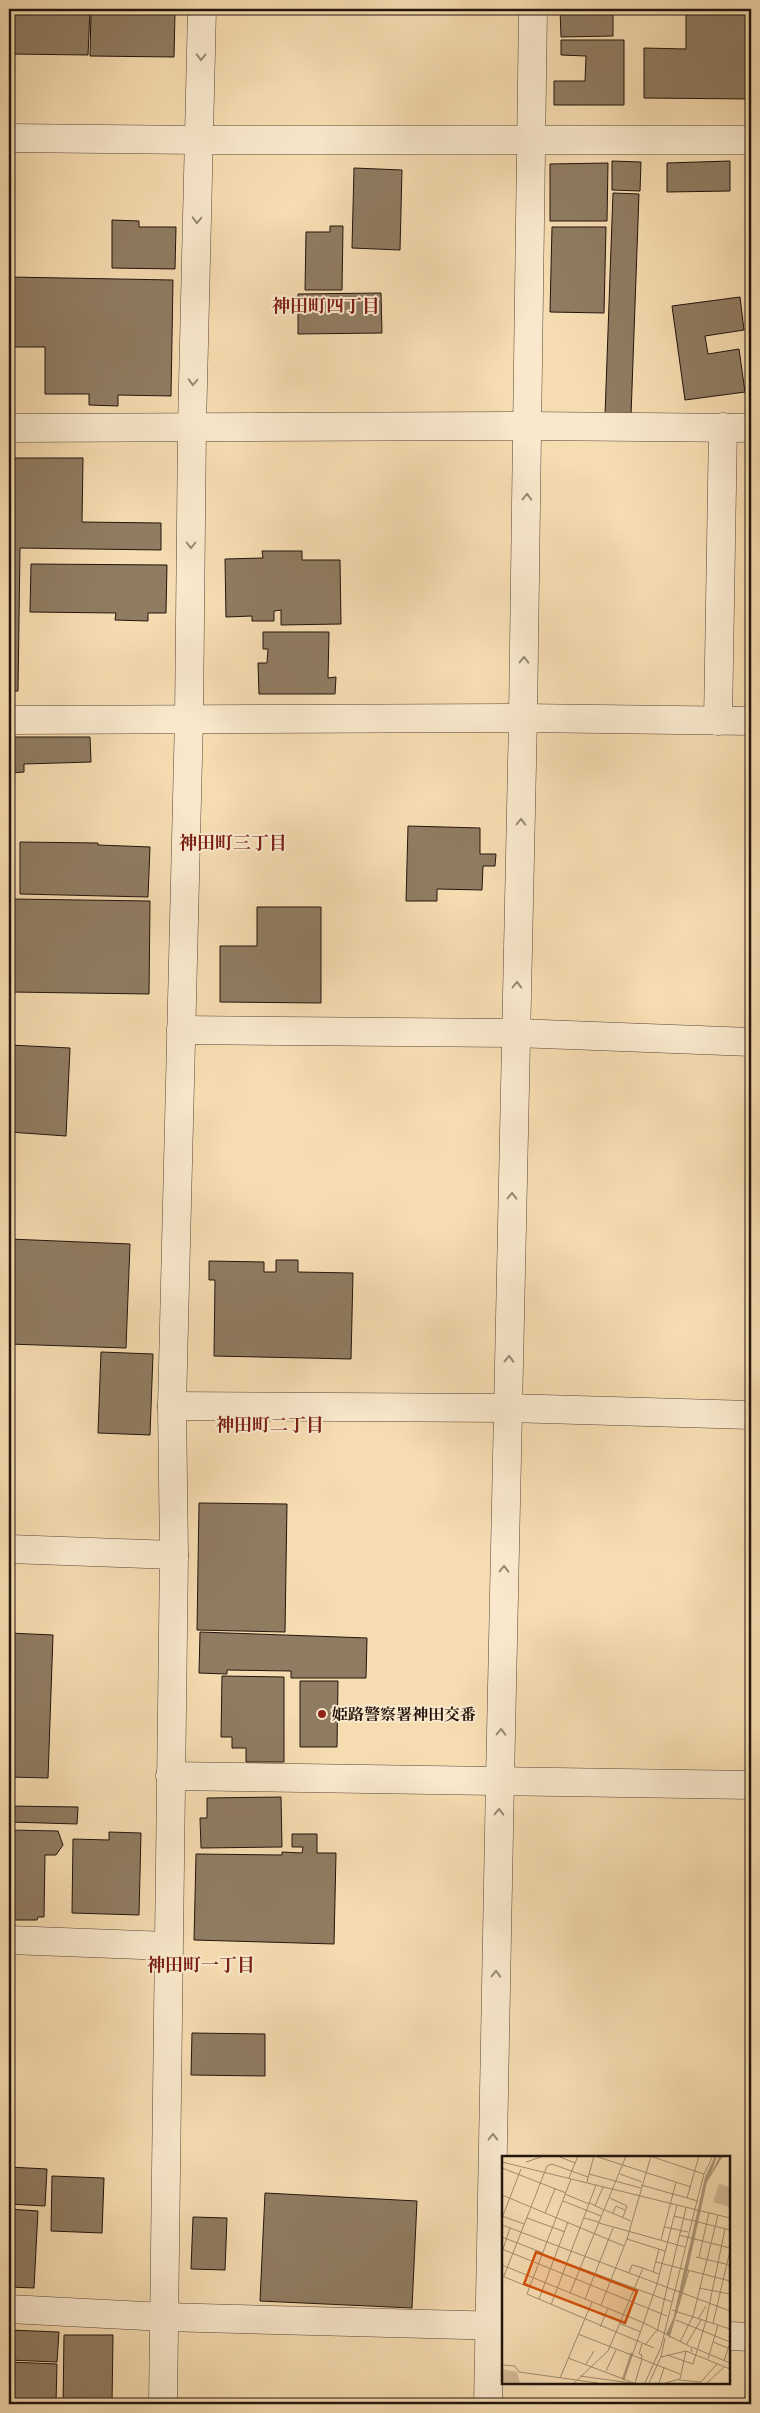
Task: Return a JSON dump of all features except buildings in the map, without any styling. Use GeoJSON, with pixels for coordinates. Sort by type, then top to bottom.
{"type":"FeatureCollection","features":[{"type":"Feature","properties":{"kind":"street"},"geometry":{"type":"LineString","coordinates":[[163,2404],[174,1555],[172,1406],[189,718],[192,427],[202,9]]}},
{"type":"Feature","properties":{"kind":"street"},"geometry":{"type":"LineString","coordinates":[[488,2404],[497,2326],[500,1780],[524,718],[533,9]]}},
{"type":"Feature","properties":{"kind":"street"},"geometry":{"type":"LineString","coordinates":[[9,138],[751,140]]}},
{"type":"Feature","properties":{"kind":"street"},"geometry":{"type":"LineString","coordinates":[[9,428],[528,426],[751,428]]}},
{"type":"Feature","properties":{"kind":"street"},"geometry":{"type":"LineString","coordinates":[[718,721],[723,427]]}},
{"type":"Feature","properties":{"kind":"street"},"geometry":{"type":"LineString","coordinates":[[9,720],[524,718],[751,721]]}},
{"type":"Feature","properties":{"kind":"street"},"geometry":{"type":"LineString","coordinates":[[181,1030],[516,1034],[751,1042]]}},
{"type":"Feature","properties":{"kind":"street"},"geometry":{"type":"LineString","coordinates":[[172,1406],[507,1408],[751,1415]]}},
{"type":"Feature","properties":{"kind":"street"},"geometry":{"type":"LineString","coordinates":[[9,1549],[174,1555]]}},
{"type":"Feature","properties":{"kind":"street"},"geometry":{"type":"LineString","coordinates":[[170,1776],[751,1785]]}},
{"type":"Feature","properties":{"kind":"street"},"geometry":{"type":"LineString","coordinates":[[9,1940],[168,1946]]}},
{"type":"Feature","properties":{"kind":"street"},"geometry":{"type":"LineString","coordinates":[[9,2309],[164,2317],[497,2326]]}},
{"type":"Feature","properties":{"kind":"street"},"geometry":{"type":"LineString","coordinates":[[730,2336],[751,2338]]}},
{"type":"Feature","properties":{"kind":"place","name":"姫路警察署神田交番"},"geometry":{"type":"Point","coordinates":[322,1714]}},
{"type":"Feature","properties":{"kind":"district","name":"神田町四丁目"},"geometry":{"type":"Point","coordinates":[326,306]}},
{"type":"Feature","properties":{"kind":"district","name":"神田町三丁目"},"geometry":{"type":"Point","coordinates":[233,843]}},
{"type":"Feature","properties":{"kind":"district","name":"神田町二丁目"},"geometry":{"type":"Point","coordinates":[270,1425]}},
{"type":"Feature","properties":{"kind":"district","name":"神田町一丁目"},"geometry":{"type":"Point","coordinates":[201,1965]}}]}
